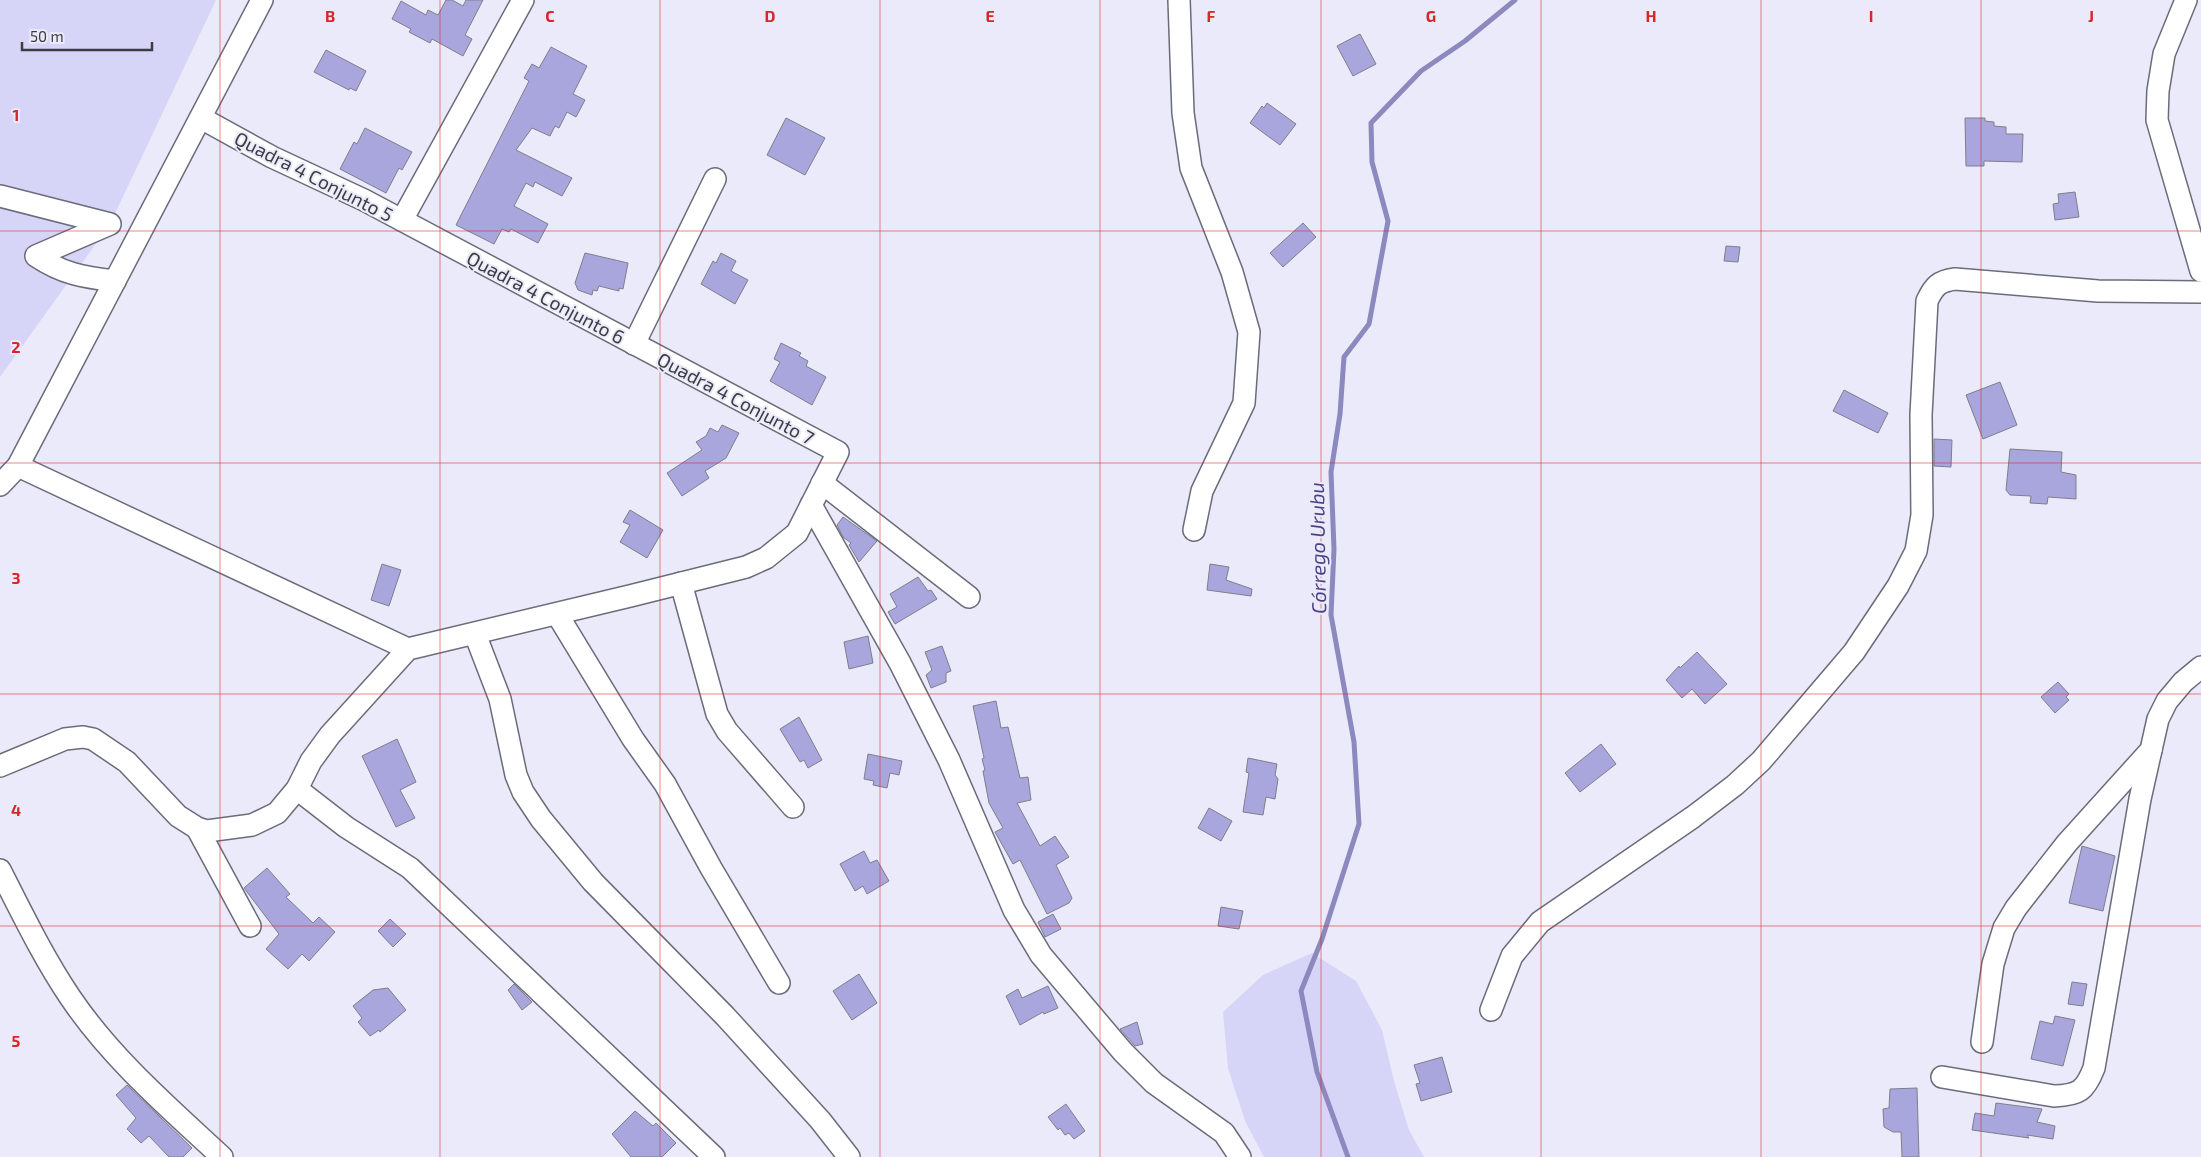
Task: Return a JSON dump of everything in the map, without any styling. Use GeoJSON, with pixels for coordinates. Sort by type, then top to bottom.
{"type":"FeatureCollection","features":[{"type":"Feature","properties":{"kind":"street"},"geometry":{"type":"LineString","coordinates":[[0,484],[18,466],[262,0]]}},
{"type":"Feature","properties":{"kind":"street","name":"Quadra 4 Conjunto 5"},"geometry":{"type":"LineString","coordinates":[[200,118],[272,157],[402,220],[523,0]]}},
{"type":"Feature","properties":{"kind":"street"},"geometry":{"type":"LineString","coordinates":[[1179,0],[1183,113],[1191,168],[1232,272],[1249,332],[1244,403],[1202,491],[1194,530]]}},
{"type":"Feature","properties":{"kind":"street"},"geometry":{"type":"LineString","coordinates":[[2186,0],[2164,54],[2158,91],[2157,120],[2201,271]]}},
{"type":"Feature","properties":{"kind":"street","name":"Quadra 4 Conjunto 6"},"geometry":{"type":"LineString","coordinates":[[402,220],[634,344],[715,179]]}},
{"type":"Feature","properties":{"kind":"street"},"geometry":{"type":"LineString","coordinates":[[0,196],[110,224],[36,256],[54,268],[72,275],[115,281]]}},
{"type":"Feature","properties":{"kind":"street"},"geometry":{"type":"LineString","coordinates":[[1491,1010],[1512,956],[1540,922],[1693,817],[1736,785],[1761,761],[1854,652],[1898,586],[1916,551],[1922,515],[1921,415],[1927,301],[1933,288],[1945,280],[1955,279],[2098,291],[2201,292]]}},
{"type":"Feature","properties":{"kind":"street","name":"Quadra 4 Conjunto 7"},"geometry":{"type":"LineString","coordinates":[[634,344],[838,452],[822,483]]}},
{"type":"Feature","properties":{"kind":"street"},"geometry":{"type":"LineString","coordinates":[[18,466],[408,649]]}},
{"type":"Feature","properties":{"kind":"street"},"geometry":{"type":"LineString","coordinates":[[0,766],[65,739],[93,739],[127,762],[178,816],[197,828],[207,831],[259,822],[277,813],[297,789],[311,761],[330,735],[408,649],[746,567],[766,558],[797,533],[822,483],[969,597]]}},
{"type":"Feature","properties":{"kind":"street"},"geometry":{"type":"LineString","coordinates":[[811,505],[900,663],[949,760],[1014,910],[1041,954],[1123,1052],[1154,1083],[1224,1134],[1240,1157]]}},
{"type":"Feature","properties":{"kind":"street"},"geometry":{"type":"LineString","coordinates":[[682,583],[716,714],[727,732],[793,806]]}},
{"type":"Feature","properties":{"kind":"street"},"geometry":{"type":"LineString","coordinates":[[557,614],[633,739],[665,784],[711,868],[779,983]]}},
{"type":"Feature","properties":{"kind":"street"},"geometry":{"type":"LineString","coordinates":[[475,634],[500,699],[516,775],[523,792],[541,819],[593,882],[731,1023],[820,1120],[849,1157]]}},
{"type":"Feature","properties":{"kind":"street"},"geometry":{"type":"LineString","coordinates":[[1942,1077],[2054,1096],[2077,1092],[2088,1083],[2094,1068],[2140,798],[2158,718],[2167,701],[2201,667]]}},
{"type":"Feature","properties":{"kind":"street"},"geometry":{"type":"LineString","coordinates":[[1982,1042],[1993,964],[2004,928],[2016,908],[2067,843],[2151,750]]}},
{"type":"Feature","properties":{"kind":"street"},"geometry":{"type":"LineString","coordinates":[[297,789],[346,827],[410,868],[714,1157]]}},
{"type":"Feature","properties":{"kind":"street"},"geometry":{"type":"LineString","coordinates":[[197,828],[250,926]]}},
{"type":"Feature","properties":{"kind":"street"},"geometry":{"type":"LineString","coordinates":[[0,870],[30,928],[70,997],[126,1068],[222,1157]]}},
{"type":"Feature","properties":{"kind":"shaded area"},"geometry":{"type":"Polygon","coordinates":[[[0,0],[216,0],[110,224],[0,377],[0,0]]]}},
{"type":"Feature","properties":{"kind":"shaded area"},"geometry":{"type":"Polygon","coordinates":[[[1312,953],[1356,981],[1382,1030],[1394,1081],[1409,1130],[1424,1157],[1264,1157],[1245,1121],[1228,1068],[1223,1012],[1263,975],[1312,953]]]}},
{"type":"Feature","properties":{"kind":"building"},"geometry":{"type":"Polygon","coordinates":[[[446,0],[452,0],[463,6],[466,0],[483,0],[465,35],[472,39],[463,56],[432,39],[430,43],[409,32],[411,29],[392,19],[401,1],[426,15],[428,10],[438,15],[446,0]]]}},
{"type":"Feature","properties":{"kind":"building"},"geometry":{"type":"Polygon","coordinates":[[[1360,34],[1376,64],[1353,76],[1337,46],[1360,34]]]}},
{"type":"Feature","properties":{"kind":"building"},"geometry":{"type":"Polygon","coordinates":[[[551,47],[587,66],[573,94],[585,100],[576,117],[567,112],[559,128],[555,126],[550,136],[532,128],[516,150],[572,178],[562,196],[535,182],[533,187],[526,183],[514,206],[548,224],[538,243],[511,229],[509,232],[502,229],[494,244],[456,225],[529,81],[524,78],[532,64],[539,68],[551,47]]]}},
{"type":"Feature","properties":{"kind":"building"},"geometry":{"type":"Polygon","coordinates":[[[326,50],[366,71],[356,91],[350,88],[349,90],[314,72],[326,50]]]}},
{"type":"Feature","properties":{"kind":"building"},"geometry":{"type":"Polygon","coordinates":[[[1267,103],[1296,124],[1280,145],[1250,123],[1262,106],[1264,108],[1267,103]]]}},
{"type":"Feature","properties":{"kind":"building"},"geometry":{"type":"Polygon","coordinates":[[[786,118],[825,138],[805,175],[767,155],[786,118]]]}},
{"type":"Feature","properties":{"kind":"building"},"geometry":{"type":"Polygon","coordinates":[[[1965,118],[1985,118],[1985,121],[1994,122],[1994,126],[2006,127],[2006,134],[2023,134],[2022,162],[1984,161],[1984,166],[1966,166],[1965,118]]]}},
{"type":"Feature","properties":{"kind":"building"},"geometry":{"type":"Polygon","coordinates":[[[365,128],[412,152],[402,170],[399,168],[386,193],[340,169],[354,142],[357,144],[365,128]]]}},
{"type":"Feature","properties":{"kind":"building"},"geometry":{"type":"Polygon","coordinates":[[[2075,192],[2079,217],[2055,220],[2053,204],[2059,203],[2058,194],[2075,192]]]}},
{"type":"Feature","properties":{"kind":"building"},"geometry":{"type":"Polygon","coordinates":[[[1303,223],[1316,237],[1283,267],[1270,253],[1303,223]]]}},
{"type":"Feature","properties":{"kind":"building"},"geometry":{"type":"Polygon","coordinates":[[[1726,246],[1740,247],[1738,262],[1724,261],[1726,246]]]}},
{"type":"Feature","properties":{"kind":"building"},"geometry":{"type":"Polygon","coordinates":[[[585,253],[628,263],[623,289],[619,288],[619,291],[599,286],[597,291],[593,290],[592,295],[578,290],[575,283],[585,253]]]}},
{"type":"Feature","properties":{"kind":"building"},"geometry":{"type":"Polygon","coordinates":[[[721,253],[736,261],[731,271],[748,280],[735,304],[701,284],[713,261],[716,263],[721,253]]]}},
{"type":"Feature","properties":{"kind":"building"},"geometry":{"type":"Polygon","coordinates":[[[781,343],[801,353],[799,356],[808,361],[806,366],[826,377],[812,405],[770,381],[780,362],[774,359],[781,343]]]}},
{"type":"Feature","properties":{"kind":"building"},"geometry":{"type":"Polygon","coordinates":[[[2000,382],[2017,425],[1983,439],[1966,395],[2000,382]]]}},
{"type":"Feature","properties":{"kind":"building"},"geometry":{"type":"Polygon","coordinates":[[[1844,390],[1888,413],[1878,433],[1833,411],[1844,390]]]}},
{"type":"Feature","properties":{"kind":"building"},"geometry":{"type":"Polygon","coordinates":[[[722,425],[739,433],[726,458],[705,471],[709,478],[682,496],[667,473],[702,450],[696,442],[706,436],[710,428],[718,432],[722,425]]]}},
{"type":"Feature","properties":{"kind":"building"},"geometry":{"type":"Polygon","coordinates":[[[1934,439],[1952,440],[1951,467],[1934,466],[1934,439]]]}},
{"type":"Feature","properties":{"kind":"building"},"geometry":{"type":"Polygon","coordinates":[[[2010,449],[2062,452],[2061,472],[2076,475],[2076,499],[2048,497],[2047,504],[2030,503],[2031,496],[2010,495],[2006,490],[2010,449]]]}},
{"type":"Feature","properties":{"kind":"building"},"geometry":{"type":"Polygon","coordinates":[[[630,510],[663,530],[647,558],[620,542],[630,525],[623,522],[630,510]]]}},
{"type":"Feature","properties":{"kind":"building"},"geometry":{"type":"Polygon","coordinates":[[[843,517],[877,541],[859,562],[849,545],[851,543],[843,537],[837,525],[843,517]]]}},
{"type":"Feature","properties":{"kind":"building"},"geometry":{"type":"Polygon","coordinates":[[[382,564],[401,570],[389,606],[371,600],[382,564]]]}},
{"type":"Feature","properties":{"kind":"building"},"geometry":{"type":"Polygon","coordinates":[[[1210,564],[1229,567],[1226,580],[1252,589],[1251,596],[1207,590],[1210,564]]]}},
{"type":"Feature","properties":{"kind":"building"},"geometry":{"type":"Polygon","coordinates":[[[918,577],[928,591],[931,590],[937,599],[895,624],[888,612],[897,607],[890,594],[918,577]]]}},
{"type":"Feature","properties":{"kind":"building"},"geometry":{"type":"Polygon","coordinates":[[[868,636],[873,663],[849,669],[844,642],[868,636]]]}},
{"type":"Feature","properties":{"kind":"building"},"geometry":{"type":"Polygon","coordinates":[[[942,646],[951,671],[946,673],[946,682],[931,688],[926,675],[932,670],[925,652],[942,646]]]}},
{"type":"Feature","properties":{"kind":"building"},"geometry":{"type":"Polygon","coordinates":[[[1697,652],[1727,684],[1705,704],[1692,689],[1682,698],[1666,680],[1679,666],[1680,668],[1697,652]]]}},
{"type":"Feature","properties":{"kind":"building"},"geometry":{"type":"Polygon","coordinates":[[[2058,682],[2069,694],[2066,697],[2069,700],[2055,713],[2041,697],[2058,682]]]}},
{"type":"Feature","properties":{"kind":"building"},"geometry":{"type":"Polygon","coordinates":[[[996,701],[1001,728],[1008,727],[1020,778],[1028,777],[1031,800],[1017,803],[1040,846],[1055,836],[1069,857],[1056,865],[1072,898],[1069,903],[1047,914],[1020,860],[1013,864],[995,832],[1003,828],[989,803],[983,771],[985,770],[982,759],[984,758],[973,706],[996,701]]]}},
{"type":"Feature","properties":{"kind":"building"},"geometry":{"type":"Polygon","coordinates":[[[799,717],[822,760],[808,768],[804,760],[800,762],[780,729],[799,717]]]}},
{"type":"Feature","properties":{"kind":"building"},"geometry":{"type":"Polygon","coordinates":[[[397,739],[416,782],[400,790],[415,818],[396,827],[362,756],[397,739]]]}},
{"type":"Feature","properties":{"kind":"building"},"geometry":{"type":"Polygon","coordinates":[[[1601,744],[1616,764],[1580,792],[1565,773],[1601,744]]]}},
{"type":"Feature","properties":{"kind":"building"},"geometry":{"type":"Polygon","coordinates":[[[868,754],[902,761],[899,775],[890,773],[887,788],[873,785],[874,781],[864,779],[868,754]]]}},
{"type":"Feature","properties":{"kind":"building"},"geometry":{"type":"Polygon","coordinates":[[[1248,758],[1277,764],[1275,775],[1278,779],[1275,799],[1266,797],[1263,815],[1243,812],[1249,773],[1246,772],[1248,758]]]}},
{"type":"Feature","properties":{"kind":"building"},"geometry":{"type":"Polygon","coordinates":[[[1209,808],[1232,821],[1221,841],[1198,828],[1209,808]]]}},
{"type":"Feature","properties":{"kind":"building"},"geometry":{"type":"Polygon","coordinates":[[[2082,846],[2115,856],[2103,911],[2069,903],[2082,846]]]}},
{"type":"Feature","properties":{"kind":"building"},"geometry":{"type":"Polygon","coordinates":[[[864,851],[870,863],[877,860],[889,881],[867,894],[863,886],[855,891],[840,864],[864,851]]]}},
{"type":"Feature","properties":{"kind":"building"},"geometry":{"type":"Polygon","coordinates":[[[267,868],[290,894],[286,897],[313,923],[319,917],[335,932],[309,961],[302,954],[288,969],[266,949],[279,934],[244,888],[267,868]]]}},
{"type":"Feature","properties":{"kind":"building"},"geometry":{"type":"Polygon","coordinates":[[[1221,907],[1243,911],[1239,929],[1218,926],[1221,907]]]}},
{"type":"Feature","properties":{"kind":"building"},"geometry":{"type":"Polygon","coordinates":[[[1053,914],[1061,929],[1045,937],[1038,922],[1053,914]]]}},
{"type":"Feature","properties":{"kind":"building"},"geometry":{"type":"Polygon","coordinates":[[[390,919],[406,934],[393,947],[378,931],[390,919]]]}},
{"type":"Feature","properties":{"kind":"building"},"geometry":{"type":"Polygon","coordinates":[[[859,974],[877,1003],[852,1020],[833,991],[859,974]]]}},
{"type":"Feature","properties":{"kind":"building"},"geometry":{"type":"Polygon","coordinates":[[[2072,982],[2087,984],[2083,1006],[2068,1004],[2072,982]]]}},
{"type":"Feature","properties":{"kind":"building"},"geometry":{"type":"Polygon","coordinates":[[[514,984],[532,1002],[522,1010],[508,990],[514,984]]]}},
{"type":"Feature","properties":{"kind":"building"},"geometry":{"type":"Polygon","coordinates":[[[1048,986],[1058,1008],[1044,1014],[1043,1012],[1020,1025],[1006,996],[1018,989],[1022,998],[1048,986]]]}},
{"type":"Feature","properties":{"kind":"building"},"geometry":{"type":"Polygon","coordinates":[[[388,988],[406,1010],[380,1032],[379,1030],[370,1036],[358,1022],[362,1018],[353,1006],[373,990],[388,988]]]}},
{"type":"Feature","properties":{"kind":"building"},"geometry":{"type":"Polygon","coordinates":[[[2055,1016],[2075,1020],[2063,1066],[2031,1059],[2040,1021],[2053,1024],[2055,1016]]]}},
{"type":"Feature","properties":{"kind":"building"},"geometry":{"type":"Polygon","coordinates":[[[1137,1022],[1143,1044],[1135,1046],[1120,1029],[1137,1022]]]}},
{"type":"Feature","properties":{"kind":"building"},"geometry":{"type":"Polygon","coordinates":[[[1442,1057],[1452,1092],[1421,1101],[1416,1084],[1420,1083],[1414,1065],[1442,1057]]]}},
{"type":"Feature","properties":{"kind":"building"},"geometry":{"type":"Polygon","coordinates":[[[127,1085],[192,1148],[183,1157],[169,1157],[149,1136],[141,1143],[127,1129],[136,1118],[116,1095],[127,1085]]]}},
{"type":"Feature","properties":{"kind":"building"},"geometry":{"type":"Polygon","coordinates":[[[1917,1088],[1919,1157],[1902,1157],[1901,1132],[1893,1132],[1884,1127],[1883,1109],[1889,1108],[1890,1089],[1917,1088]]]}},
{"type":"Feature","properties":{"kind":"building"},"geometry":{"type":"Polygon","coordinates":[[[1996,1103],[2042,1109],[2037,1122],[2055,1126],[2053,1139],[2027,1135],[2029,1138],[1972,1130],[1975,1113],[1994,1116],[1996,1103]]]}},
{"type":"Feature","properties":{"kind":"building"},"geometry":{"type":"Polygon","coordinates":[[[1066,1104],[1085,1131],[1074,1139],[1069,1133],[1065,1135],[1060,1128],[1058,1130],[1048,1117],[1066,1104]]]}},
{"type":"Feature","properties":{"kind":"building"},"geometry":{"type":"Polygon","coordinates":[[[635,1111],[653,1126],[656,1123],[676,1143],[662,1157],[631,1157],[612,1134],[635,1111]]]}},
{"type":"Feature","properties":{"kind":"waterway","name":"Córrego Urubu"},"geometry":{"type":"LineString","coordinates":[[1348,1157],[1317,1072],[1301,991],[1322,939],[1359,824],[1354,742],[1331,615],[1334,549],[1331,472],[1340,414],[1344,357],[1369,324],[1388,221],[1372,162],[1371,123],[1421,71],[1465,41],[1515,0]]}}]}
